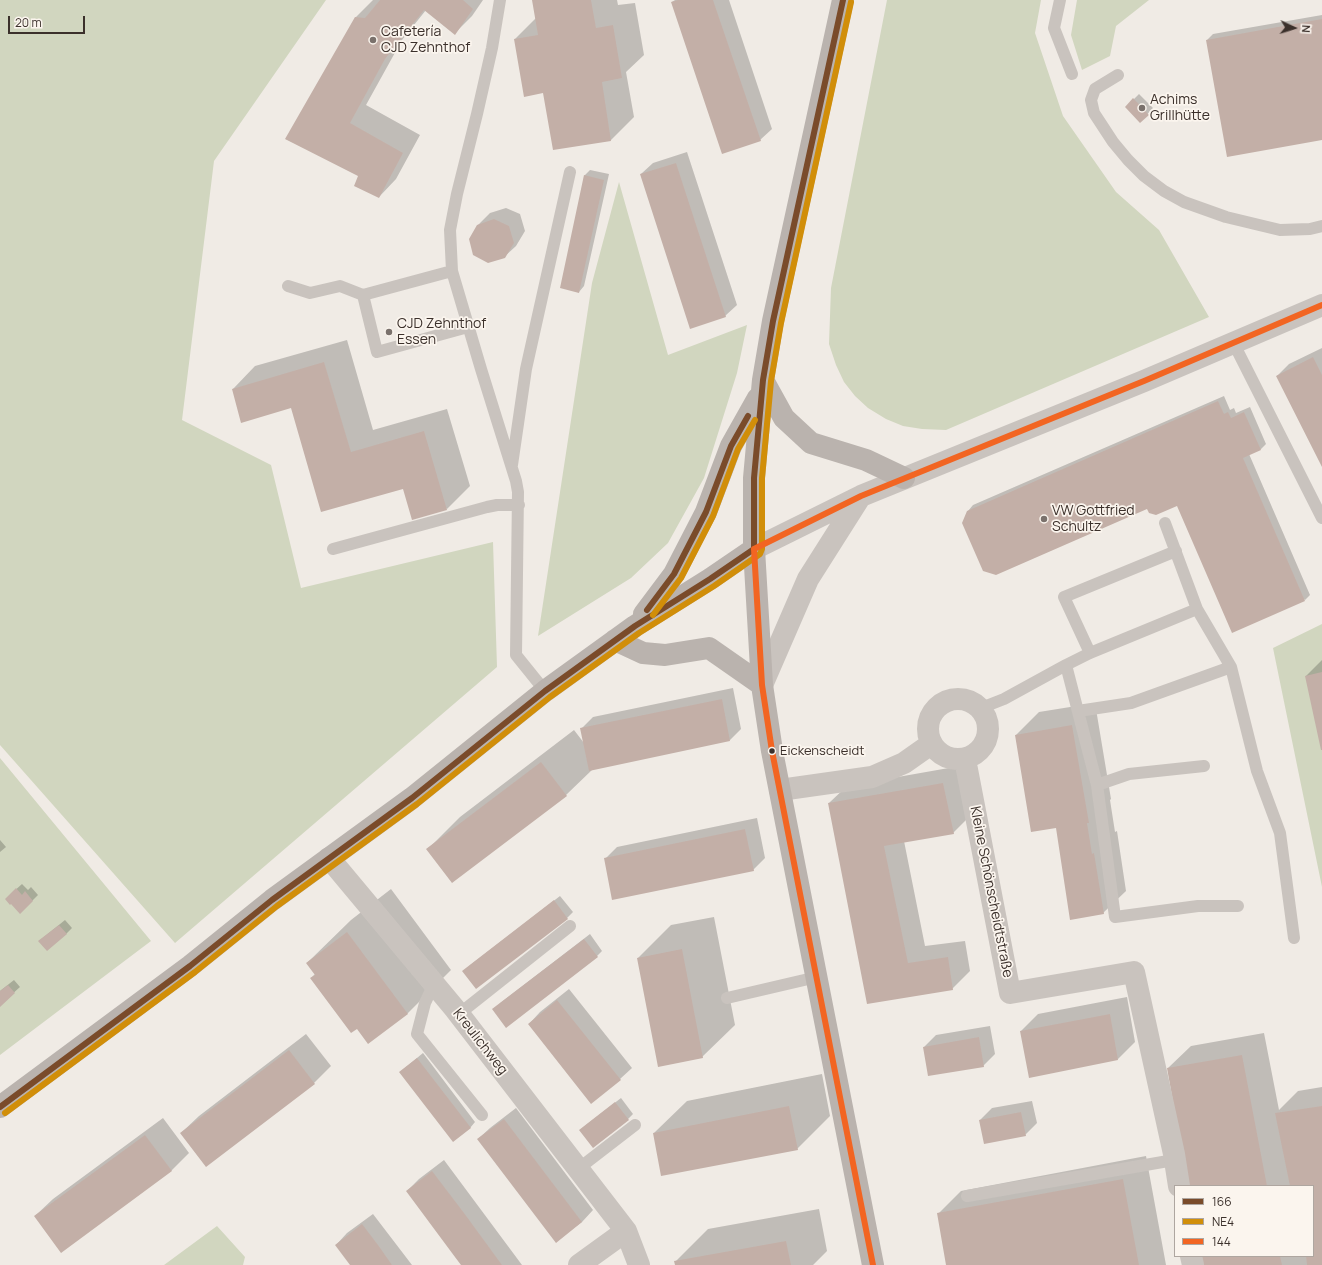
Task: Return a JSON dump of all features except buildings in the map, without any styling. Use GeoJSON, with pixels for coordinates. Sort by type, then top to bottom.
{"type":"FeatureCollection","features":[{"type":"Feature","properties":{"kind":"main road"},"geometry":{"type":"LineString","coordinates":[[843,0],[773,321],[762,386],[754,478],[754,549],[762,685],[772,750],[873,1265]]}},
{"type":"Feature","properties":{"kind":"main road"},"geometry":{"type":"LineString","coordinates":[[762,386],[784,418],[812,443],[866,460],[904,478]]}},
{"type":"Feature","properties":{"kind":"main road"},"geometry":{"type":"LineString","coordinates":[[635,626],[674,574],[706,512],[731,446],[762,386]]}},
{"type":"Feature","properties":{"kind":"main road"},"geometry":{"type":"LineString","coordinates":[[0,1107],[190,966],[272,900],[412,798],[545,691],[614,640],[754,549]]}},
{"type":"Feature","properties":{"kind":"main road"},"geometry":{"type":"LineString","coordinates":[[614,640],[642,653],[665,655],[709,648],[762,685]]}},
{"type":"Feature","properties":{"kind":"street"},"geometry":{"type":"LineString","coordinates":[[754,549],[861,496],[1144,381],[1322,305]]}},
{"type":"Feature","properties":{"kind":"street"},"geometry":{"type":"LineString","coordinates":[[762,685],[808,579],[861,496]]}},
{"type":"Feature","properties":{"kind":"street"},"geometry":{"type":"LineString","coordinates":[[954,698],[964,699],[973,702],[981,708],[987,717],[989,728],[988,738],[982,748],[975,755],[965,759],[955,760],[946,757],[937,751],[931,744],[928,734],[928,724],[931,715],[937,707],[945,701],[954,698]]}},
{"type":"Feature","properties":{"kind":"street"},"geometry":{"type":"LineString","coordinates":[[780,790],[872,777],[904,764],[931,744]]}},
{"type":"Feature","properties":{"kind":"street","name":"Kleine Schönscheidtstraße"},"geometry":{"type":"LineString","coordinates":[[965,759],[1010,993],[1134,972],[1179,1185]]}},
{"type":"Feature","properties":{"kind":"street","name":"Kreulichweg"},"geometry":{"type":"LineString","coordinates":[[329,858],[459,1014],[626,1231],[639,1265]]}},
{"type":"Feature","properties":{"kind":"street"},"geometry":{"type":"LineString","coordinates":[[579,1265],[626,1231]]}},
{"type":"Feature","properties":{"kind":"lane"},"geometry":{"type":"LineString","coordinates":[[500,0],[492,48],[457,194],[450,230],[452,270],[518,492],[516,655],[545,691]]}},
{"type":"Feature","properties":{"kind":"lane"},"geometry":{"type":"LineString","coordinates":[[1060,0],[1054,28],[1072,74]]}},
{"type":"Feature","properties":{"kind":"lane"},"geometry":{"type":"LineString","coordinates":[[1118,75],[1095,89],[1091,100],[1094,113],[1113,142],[1128,160],[1144,176],[1164,191],[1184,202],[1226,218],[1280,230],[1310,229],[1322,226]]}},
{"type":"Feature","properties":{"kind":"lane"},"geometry":{"type":"LineString","coordinates":[[512,468],[526,369],[570,172]]}},
{"type":"Feature","properties":{"kind":"lane"},"geometry":{"type":"LineString","coordinates":[[288,286],[310,293],[340,286],[362,295],[452,270]]}},
{"type":"Feature","properties":{"kind":"lane"},"geometry":{"type":"LineString","coordinates":[[362,295],[377,352],[468,327]]}},
{"type":"Feature","properties":{"kind":"lane"},"geometry":{"type":"LineString","coordinates":[[1233,342],[1322,518]]}},
{"type":"Feature","properties":{"kind":"lane"},"geometry":{"type":"LineString","coordinates":[[333,549],[487,507],[497,505],[518,505]]}},
{"type":"Feature","properties":{"kind":"lane"},"geometry":{"type":"LineString","coordinates":[[1165,523],[1197,609],[1230,667],[1257,771],[1280,833],[1294,938]]}},
{"type":"Feature","properties":{"kind":"lane"},"geometry":{"type":"LineString","coordinates":[[1090,653],[1064,597],[1176,551]]}},
{"type":"Feature","properties":{"kind":"lane"},"geometry":{"type":"LineString","coordinates":[[981,708],[1004,699],[1090,653],[1197,609]]}},
{"type":"Feature","properties":{"kind":"lane"},"geometry":{"type":"LineString","coordinates":[[1066,665],[1097,785],[1115,917],[1198,906],[1238,906]]}},
{"type":"Feature","properties":{"kind":"lane"},"geometry":{"type":"LineString","coordinates":[[1078,711],[1131,703],[1230,667]]}},
{"type":"Feature","properties":{"kind":"lane"},"geometry":{"type":"LineString","coordinates":[[1097,785],[1129,774],[1204,766]]}},
{"type":"Feature","properties":{"kind":"lane"},"geometry":{"type":"LineString","coordinates":[[459,1014],[570,926]]}},
{"type":"Feature","properties":{"kind":"lane"},"geometry":{"type":"LineString","coordinates":[[727,998],[816,977]]}},
{"type":"Feature","properties":{"kind":"lane"},"geometry":{"type":"LineString","coordinates":[[434,984],[425,1004],[417,1034],[482,1115]]}},
{"type":"Feature","properties":{"kind":"lane"},"geometry":{"type":"LineString","coordinates":[[578,1169],[635,1125]]}},
{"type":"Feature","properties":{"kind":"lane"},"geometry":{"type":"LineString","coordinates":[[967,1196],[1174,1160]]}},
{"type":"Feature","properties":{"kind":"green space"},"geometry":{"type":"Polygon","coordinates":[[[0,0],[326,0],[214,161],[182,420],[271,465],[301,588],[493,542],[497,667],[175,943],[0,745],[0,0]]]}},
{"type":"Feature","properties":{"kind":"green space"},"geometry":{"type":"Polygon","coordinates":[[[887,0],[1041,0],[1035,33],[1063,116],[1116,192],[1159,230],[1209,317],[946,430],[922,429],[903,426],[886,419],[868,408],[855,396],[844,382],[829,344],[831,288],[887,0]]]}},
{"type":"Feature","properties":{"kind":"green space"},"geometry":{"type":"Polygon","coordinates":[[[1077,0],[1149,0],[1116,26],[1110,56],[1082,70],[1071,35],[1077,0]]]}},
{"type":"Feature","properties":{"kind":"green space"},"geometry":{"type":"Polygon","coordinates":[[[619,182],[668,355],[747,325],[737,373],[704,478],[668,543],[631,578],[538,636],[592,283],[619,182]]]}},
{"type":"Feature","properties":{"kind":"green space"},"geometry":{"type":"Polygon","coordinates":[[[1322,624],[1322,887],[1273,648],[1322,624]]]}},
{"type":"Feature","properties":{"kind":"green space"},"geometry":{"type":"Polygon","coordinates":[[[0,758],[151,941],[0,1055],[0,758]]]}},
{"type":"Feature","properties":{"kind":"green space"},"geometry":{"type":"Polygon","coordinates":[[[217,1226],[245,1257],[243,1265],[164,1265],[217,1226]]]}},
{"type":"Feature","properties":{"kind":"transit line","name":"166"},"geometry":{"type":"LineString","coordinates":[[0,1107],[190,966],[272,900],[412,798],[545,691],[635,626],[710,579],[754,549],[754,478],[763,380],[773,321],[843,0]]}},
{"type":"Feature","properties":{"kind":"transit line","name":"NE4"},"geometry":{"type":"LineString","coordinates":[[5,1113],[195,972],[277,906],[417,804],[550,697],[639,633],[714,586],[760,554],[762,549],[762,478],[771,381],[781,323],[851,2]]}},
{"type":"Feature","properties":{"kind":"transit line","name":"144"},"geometry":{"type":"LineString","coordinates":[[754,549],[861,496],[1144,381],[1322,305]]}},
{"type":"Feature","properties":{"kind":"transit line","name":"166"},"geometry":{"type":"LineString","coordinates":[[647,610],[674,574],[706,512],[731,446],[748,416]]}},
{"type":"Feature","properties":{"kind":"transit line","name":"NE4"},"geometry":{"type":"LineString","coordinates":[[653,615],[681,578],[713,516],[738,449],[755,420]]}},
{"type":"Feature","properties":{"kind":"transit line","name":"144"},"geometry":{"type":"LineString","coordinates":[[754,549],[762,685],[772,751],[873,1265]]}},
{"type":"Feature","properties":{"kind":"place","name":"Cafetería CJD Zehnthof"},"geometry":{"type":"Point","coordinates":[373,40]}},
{"type":"Feature","properties":{"kind":"place","name":"Achims Grillhütte"},"geometry":{"type":"Point","coordinates":[1142,108]}},
{"type":"Feature","properties":{"kind":"place","name":"CJD Zehnthof Essen"},"geometry":{"type":"Point","coordinates":[389,332]}},
{"type":"Feature","properties":{"kind":"place","name":"VW Gottfried Schultz"},"geometry":{"type":"Point","coordinates":[1044,519]}},
{"type":"Feature","properties":{"kind":"place","name":"Eickenscheidt"},"geometry":{"type":"Point","coordinates":[772,751]}}]}
